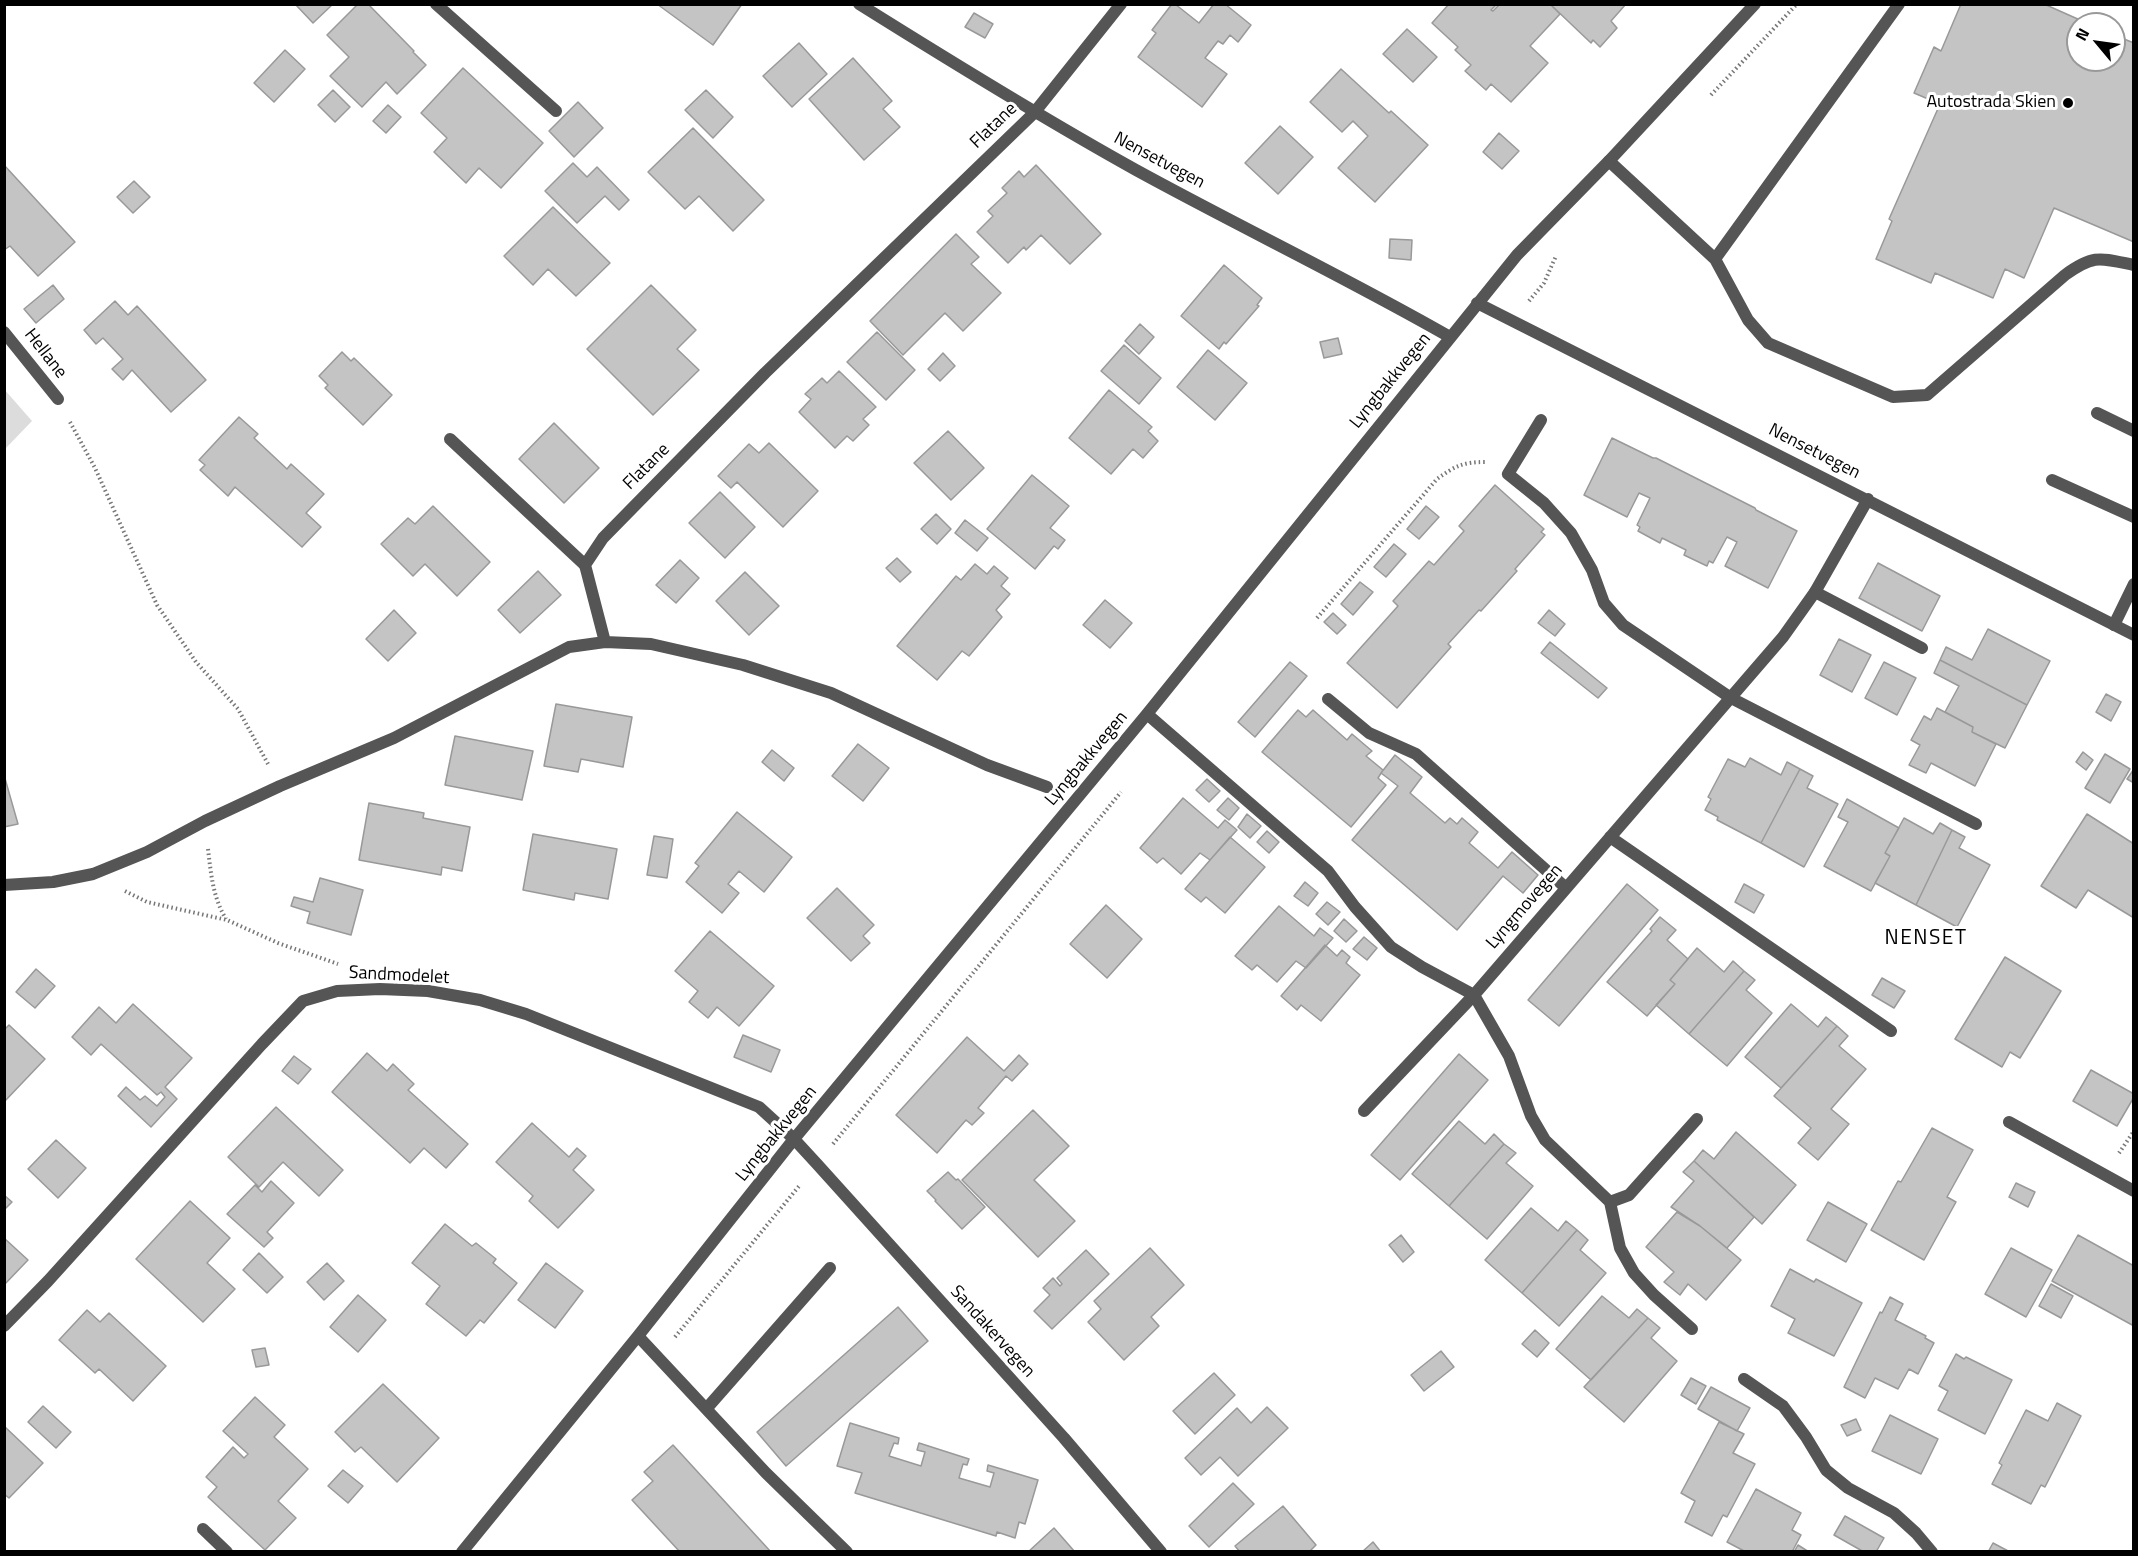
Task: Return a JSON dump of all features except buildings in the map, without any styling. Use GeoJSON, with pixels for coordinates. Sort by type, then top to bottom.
{"type":"FeatureCollection","features":[{"type":"Feature","properties":{"kind":"street"},"geometry":{"type":"LineString","coordinates":[[436,4],[556,111]]}},
{"type":"Feature","properties":{"kind":"street","name":"Nensetvegen"},"geometry":{"type":"LineString","coordinates":[[859,4],[1034,113],[1139,172],[1378,295],[1450,337]]}},
{"type":"Feature","properties":{"kind":"street","name":"Flatane"},"geometry":{"type":"LineString","coordinates":[[585,566],[603,538],[643,496],[825,314],[1034,113],[1121,4]]}},
{"type":"Feature","properties":{"kind":"street","name":"Lyngbakkvegen"},"geometry":{"type":"LineString","coordinates":[[462,1551],[638,1336],[794,1139],[1147,714],[1517,255],[1609,162],[1755,4]]}},
{"type":"Feature","properties":{"kind":"street"},"geometry":{"type":"LineString","coordinates":[[1715,259],[1899,4]]}},
{"type":"Feature","properties":{"kind":"street"},"geometry":{"type":"LineString","coordinates":[[1609,162],[1715,259],[1748,320],[1768,343],[1893,397],[1927,395],[2084,261],[2104,259],[2133,266]]}},
{"type":"Feature","properties":{"kind":"street","name":"Nensetvegen"},"geometry":{"type":"LineString","coordinates":[[1477,303],[2133,635]]}},
{"type":"Feature","properties":{"kind":"street","name":"Hellane"},"geometry":{"type":"LineString","coordinates":[[4,332],[58,399]]}},
{"type":"Feature","properties":{"kind":"street"},"geometry":{"type":"LineString","coordinates":[[2097,413],[2133,431]]}},
{"type":"Feature","properties":{"kind":"street"},"geometry":{"type":"LineString","coordinates":[[1541,420],[1508,474],[1544,503],[1571,533],[1592,570],[1604,603],[1623,625],[1731,698],[1976,824]]}},
{"type":"Feature","properties":{"kind":"street"},"geometry":{"type":"LineString","coordinates":[[450,439],[585,566],[605,642]]}},
{"type":"Feature","properties":{"kind":"street"},"geometry":{"type":"LineString","coordinates":[[2052,480],[2133,517]]}},
{"type":"Feature","properties":{"kind":"street","name":"Lyngmovegen"},"geometry":{"type":"LineString","coordinates":[[1364,1111],[1474,995],[1783,637],[1815,592],[1868,499]]}},
{"type":"Feature","properties":{"kind":"street"},"geometry":{"type":"LineString","coordinates":[[2114,625],[2133,584]]}},
{"type":"Feature","properties":{"kind":"street"},"geometry":{"type":"LineString","coordinates":[[1815,592],[1922,648]]}},
{"type":"Feature","properties":{"kind":"street"},"geometry":{"type":"LineString","coordinates":[[4,885],[52,882],[93,874],[147,852],[280,786],[394,738],[569,647],[605,642],[651,644],[743,665],[831,693],[987,765],[1047,787]]}},
{"type":"Feature","properties":{"kind":"street"},"geometry":{"type":"LineString","coordinates":[[1328,699],[1370,733],[1416,754],[1565,887]]}},
{"type":"Feature","properties":{"kind":"street"},"geometry":{"type":"LineString","coordinates":[[1147,714],[1328,871],[1355,907],[1391,947],[1474,995],[1509,1056],[1531,1116],[1545,1140],[1610,1203],[1620,1248],[1634,1273],[1654,1295],[1692,1329]]}},
{"type":"Feature","properties":{"kind":"street"},"geometry":{"type":"LineString","coordinates":[[1610,837],[1891,1031]]}},
{"type":"Feature","properties":{"kind":"street","name":"Sandmodelet"},"geometry":{"type":"LineString","coordinates":[[4,1326],[48,1281],[303,1001],[337,991],[380,989],[428,991],[480,1000],[526,1014],[759,1107],[794,1139]]}},
{"type":"Feature","properties":{"kind":"street"},"geometry":{"type":"LineString","coordinates":[[1610,1203],[1629,1195],[1697,1119]]}},
{"type":"Feature","properties":{"kind":"street"},"geometry":{"type":"LineString","coordinates":[[2009,1122],[2133,1191]]}},
{"type":"Feature","properties":{"kind":"street","name":"Sandakervegen"},"geometry":{"type":"LineString","coordinates":[[794,1139],[1056,1430],[1161,1551]]}},
{"type":"Feature","properties":{"kind":"street"},"geometry":{"type":"LineString","coordinates":[[707,1408],[830,1268]]}},
{"type":"Feature","properties":{"kind":"street"},"geometry":{"type":"LineString","coordinates":[[638,1336],[766,1473],[847,1551]]}},
{"type":"Feature","properties":{"kind":"street"},"geometry":{"type":"LineString","coordinates":[[1744,1379],[1783,1406],[1806,1437],[1826,1470],[1848,1488],[1894,1513],[1932,1551]]}},
{"type":"Feature","properties":{"kind":"street"},"geometry":{"type":"LineString","coordinates":[[203,1529],[227,1551]]}},
{"type":"Feature","properties":{"kind":"path"},"geometry":{"type":"LineString","coordinates":[[1709,97],[1797,4]]}},
{"type":"Feature","properties":{"kind":"path"},"geometry":{"type":"LineString","coordinates":[[1512,320],[1544,283],[1554,258],[1562,250]]}},
{"type":"Feature","properties":{"kind":"path"},"geometry":{"type":"LineString","coordinates":[[58,399],[95,468],[157,605],[196,662],[238,709],[280,786]]}},
{"type":"Feature","properties":{"kind":"path"},"geometry":{"type":"LineString","coordinates":[[1317,618],[1437,479],[1467,462],[1486,462],[1508,474]]}},
{"type":"Feature","properties":{"kind":"path"},"geometry":{"type":"LineString","coordinates":[[658,1358],[1125,787]]}},
{"type":"Feature","properties":{"kind":"path"},"geometry":{"type":"LineString","coordinates":[[205,822],[212,882],[218,906],[227,920]]}},
{"type":"Feature","properties":{"kind":"path"},"geometry":{"type":"LineString","coordinates":[[93,874],[147,902],[227,920],[278,943],[335,962],[380,989]]}},
{"type":"Feature","properties":{"kind":"shaded area"},"geometry":{"type":"Polygon","coordinates":[[[4,389],[32,421],[5,449],[4,449],[4,389]]]}},
{"type":"Feature","properties":{"kind":"place","name":"Autostrada Skien"},"geometry":{"type":"Point","coordinates":[2068,103]}},
{"type":"Feature","properties":{"kind":"district","name":"NENSET"},"geometry":{"type":"Point","coordinates":[1926,939]}}]}
